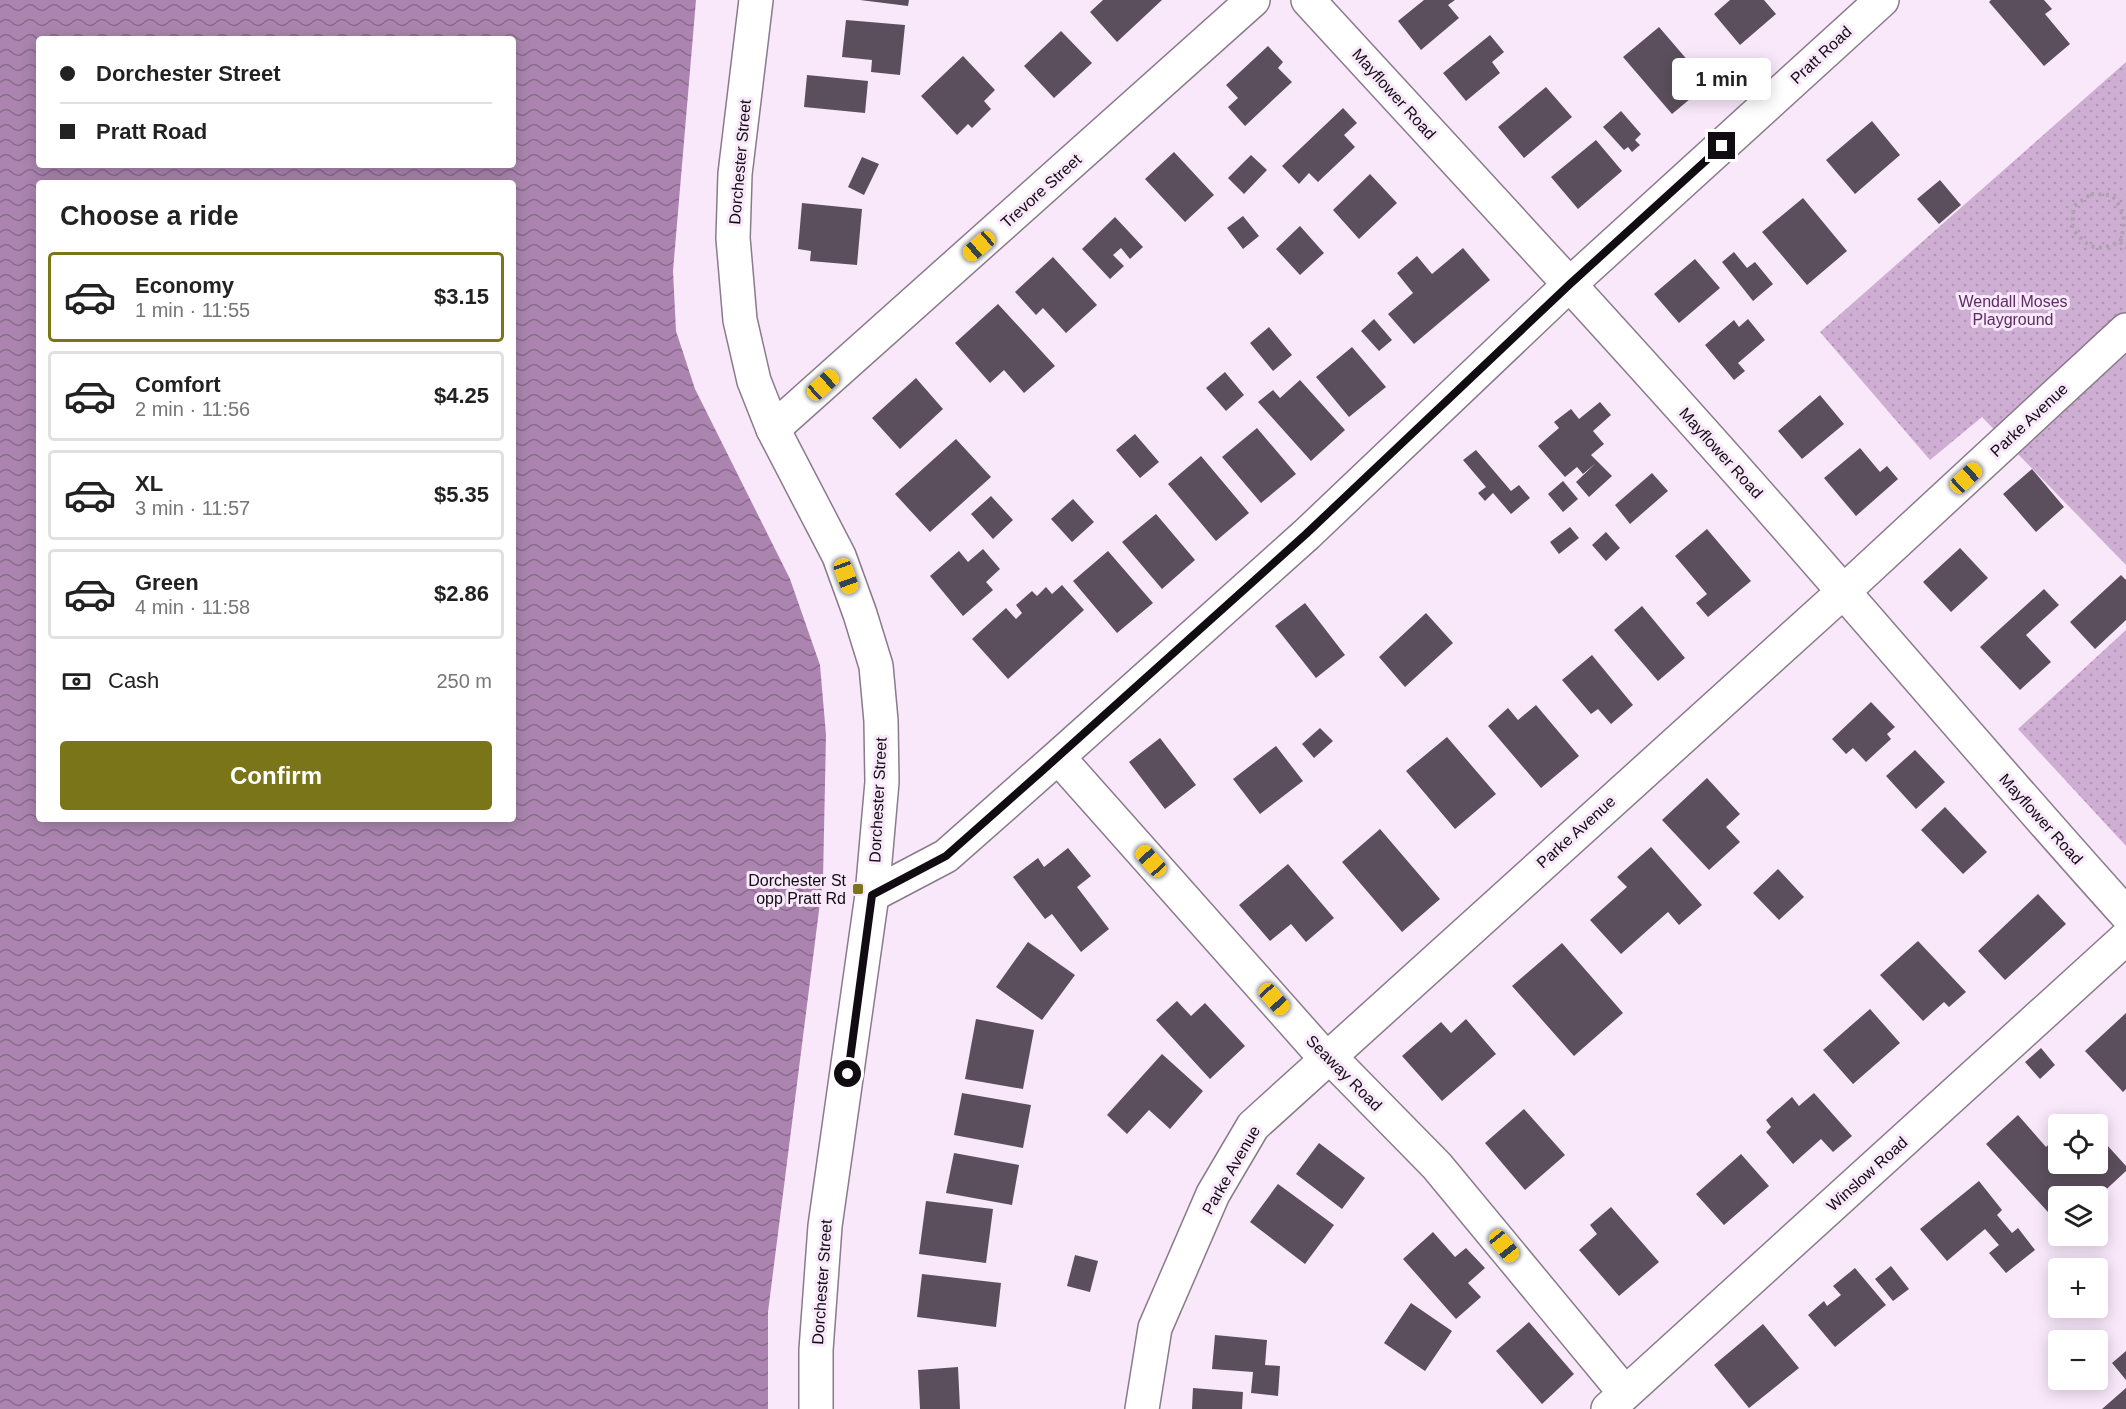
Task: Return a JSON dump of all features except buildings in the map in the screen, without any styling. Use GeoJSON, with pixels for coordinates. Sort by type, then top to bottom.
{"type":"FeatureCollection","features":[{"type":"Feature","properties":{"kind":"street","name":"Dorchester Street"},"geometry":{"type":"LineString","coordinates":[[756,0],[735,174],[733,238],[740,320],[754,381],[773,429],[839,556],[876,666],[881,721],[882,782],[872,895],[825,1226],[816,1350],[816,1409]]}},
{"type":"Feature","properties":{"kind":"street","name":"Trevore Street"},"geometry":{"type":"LineString","coordinates":[[773,429],[1253,0]]}},
{"type":"Feature","properties":{"kind":"street","name":"Mayflower Road"},"geometry":{"type":"LineString","coordinates":[[1308,0],[1570,284],[2126,914]]}},
{"type":"Feature","properties":{"kind":"street","name":"Pratt Road"},"geometry":{"type":"LineString","coordinates":[[872,895],[946,856],[1058,757],[1306,534],[1570,284],[1882,0]]}},
{"type":"Feature","properties":{"kind":"street","name":"Parke Avenue"},"geometry":{"type":"LineString","coordinates":[[1142,1409],[1155,1328],[1214,1194],[1253,1126],[1331,1058],[1366,1022],[1843,592],[2126,330]]}},
{"type":"Feature","properties":{"kind":"street","name":"Seaway Road"},"geometry":{"type":"LineString","coordinates":[[1058,757],[1320,1052],[1331,1058],[1437,1166],[1617,1401]]}},
{"type":"Feature","properties":{"kind":"street","name":"Winslow Road"},"geometry":{"type":"LineString","coordinates":[[1617,1401],[2126,938]]}},
{"type":"Feature","properties":{"kind":"path"},"geometry":{"type":"LineString","coordinates":[[2091,194],[2111,195],[2124,208],[2126,224],[2120,242],[2102,249],[2085,244],[2072,228],[2074,206],[2091,194]]}},
{"type":"Feature","properties":{"kind":"path"},"geometry":{"type":"LineString","coordinates":[[2120,242],[2126,249]]}},
{"type":"Feature","properties":{"kind":"green space","name":"Wendall Moses Playground"},"geometry":{"type":"Polygon","coordinates":[[[2126,62],[2126,565],[1982,417],[1930,460],[1820,332],[2126,62]]]}},
{"type":"Feature","properties":{"kind":"green space"},"geometry":{"type":"Polygon","coordinates":[[[2126,630],[2126,846],[2018,729],[2126,630]]]}},
{"type":"Feature","properties":{"kind":"water"},"geometry":{"type":"Polygon","coordinates":[[[0,0],[696,0],[673,271],[676,331],[695,389],[790,579],[820,665],[826,735],[823,879],[768,1312],[768,1409],[0,1409],[0,0]]]}},
{"type":"Feature","properties":{"kind":"place","name":"Dorchester St opp Pratt Rd"},"geometry":{"type":"Point","coordinates":[858,889]}},
{"type":"Feature","properties":{"kind":"route"},"geometry":{"type":"LineString","coordinates":[[848,1074],[872,895],[946,856],[1306,534],[1570,284],[1722,146]]}}]}
